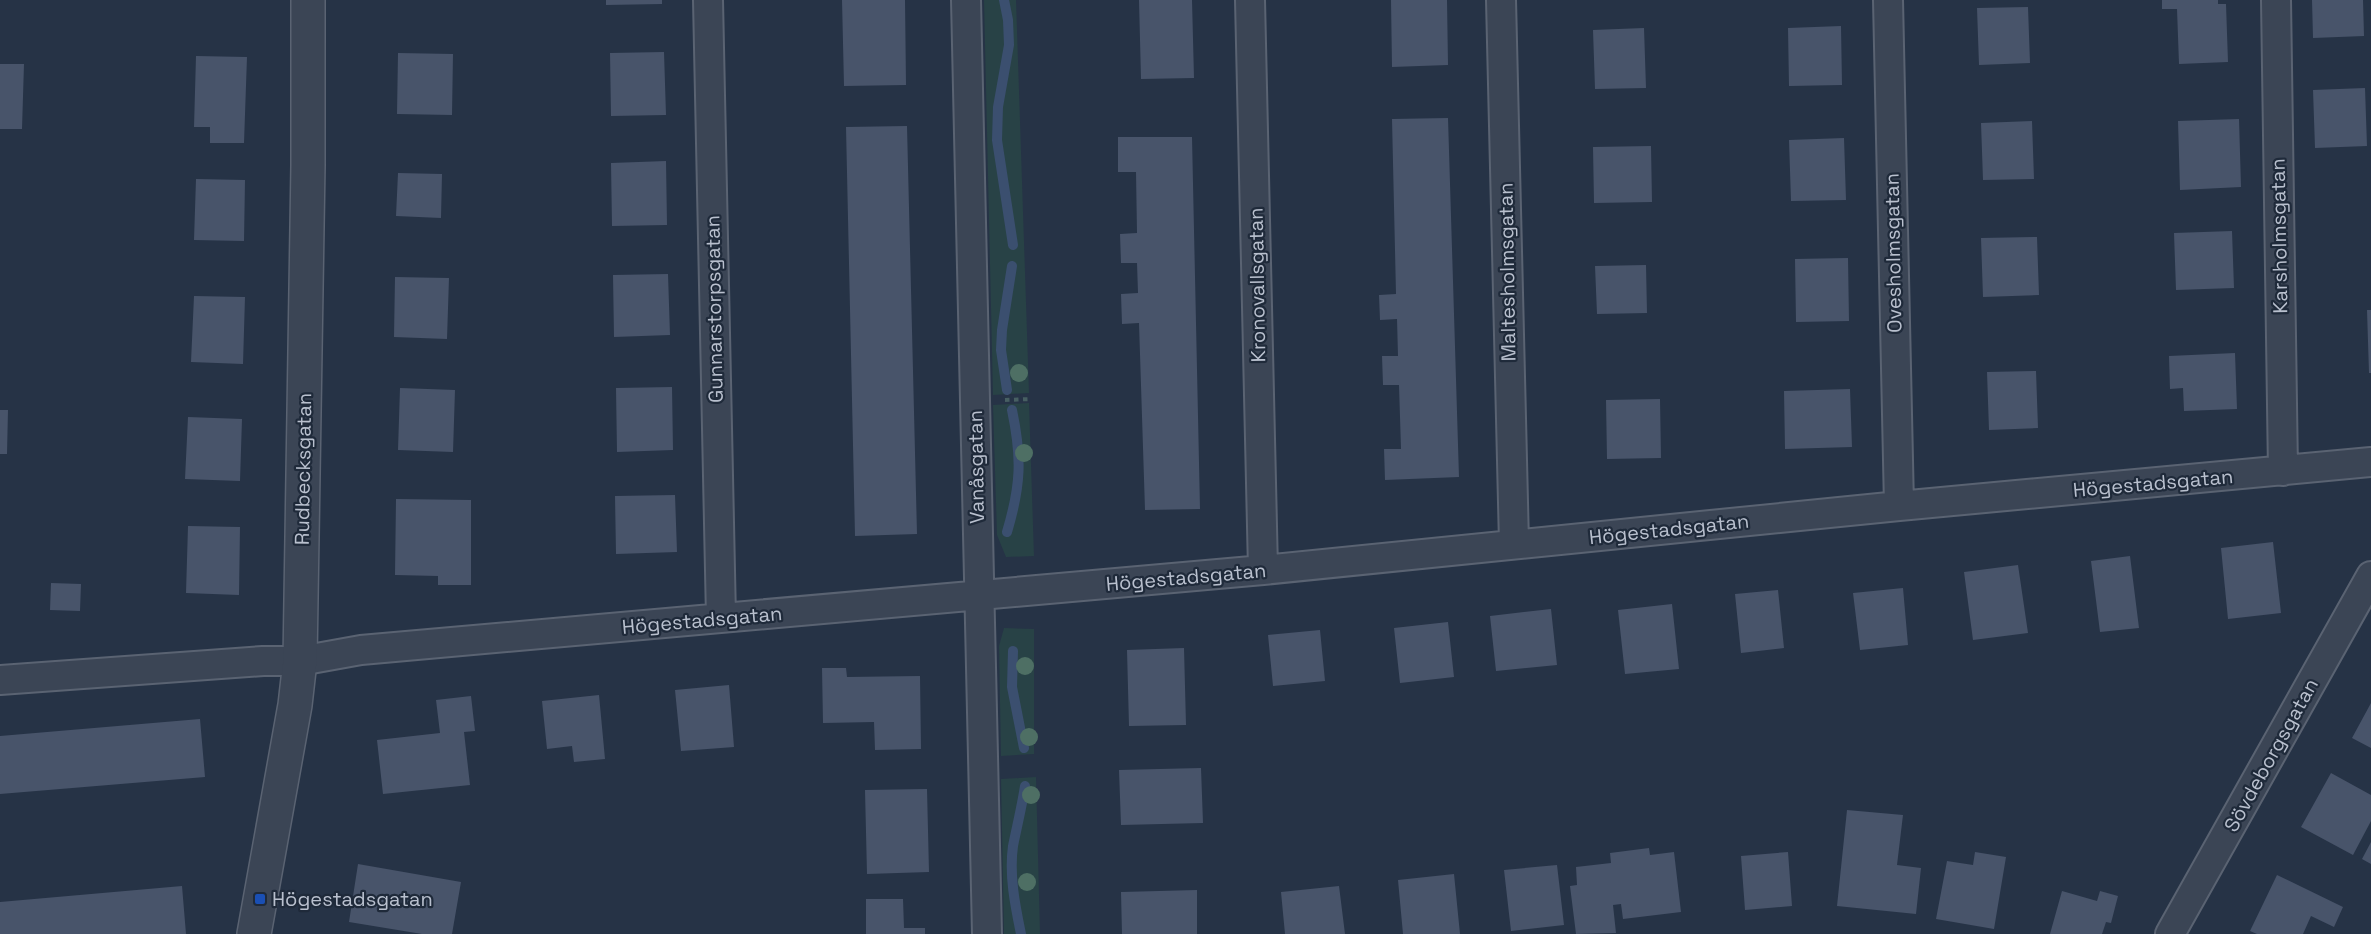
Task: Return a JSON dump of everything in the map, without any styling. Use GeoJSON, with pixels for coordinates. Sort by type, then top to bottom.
{"type":"FeatureCollection","features":[{"type":"Feature","properties":{"kind":"street","name":"Rudbecksgatan"},"geometry":{"type":"LineString","coordinates":[[254,934],[295,705],[300,661],[308,165],[308,0]]}},
{"type":"Feature","properties":{"kind":"street","name":"Gunnarstorpsgatan"},"geometry":{"type":"LineString","coordinates":[[708,0],[721,618]]}},
{"type":"Feature","properties":{"kind":"street","name":"Vanåsgatan"},"geometry":{"type":"LineString","coordinates":[[966,0],[987,934]]}},
{"type":"Feature","properties":{"kind":"street","name":"Kronovallsgatan"},"geometry":{"type":"LineString","coordinates":[[1250,0],[1263,570]]}},
{"type":"Feature","properties":{"kind":"street","name":"Maltesholmsgatan"},"geometry":{"type":"LineString","coordinates":[[1501,0],[1514,544]]}},
{"type":"Feature","properties":{"kind":"street","name":"Ovesholmsgatan"},"geometry":{"type":"LineString","coordinates":[[1888,0],[1899,506]]}},
{"type":"Feature","properties":{"kind":"street","name":"Karsholmsgatan"},"geometry":{"type":"LineString","coordinates":[[2276,0],[2283,471]]}},
{"type":"Feature","properties":{"kind":"street","name":"Högestadsgatan"},"geometry":{"type":"LineString","coordinates":[[0,680],[263,661],[300,661],[361,650],[1263,570],[1899,506],[2371,462]]}},
{"type":"Feature","properties":{"kind":"street","name":"Sövdeborgsgatan"},"geometry":{"type":"LineString","coordinates":[[2170,934],[2371,576]]}},
{"type":"Feature","properties":{"kind":"green space"},"geometry":{"type":"Polygon","coordinates":[[[984,0],[1016,0],[1029,393],[993,395],[984,0]]]}},
{"type":"Feature","properties":{"kind":"green space"},"geometry":{"type":"Polygon","coordinates":[[[1029,403],[1034,556],[1006,557],[997,535],[993,405],[1029,403]]]}},
{"type":"Feature","properties":{"kind":"green space"},"geometry":{"type":"Polygon","coordinates":[[[1004,628],[1034,629],[1034,754],[1001,756],[999,646],[1004,628]]]}},
{"type":"Feature","properties":{"kind":"green space"},"geometry":{"type":"Polygon","coordinates":[[[1036,777],[1040,934],[1004,934],[1001,779],[1036,777]]]}},
{"type":"Feature","properties":{"kind":"building"},"geometry":{"type":"Polygon","coordinates":[[[606,0],[662,0],[662,4],[606,5],[606,0]]]}},
{"type":"Feature","properties":{"kind":"building"},"geometry":{"type":"Polygon","coordinates":[[[842,0],[905,0],[906,85],[844,86],[842,0]]]}},
{"type":"Feature","properties":{"kind":"building"},"geometry":{"type":"Polygon","coordinates":[[[1139,0],[1192,0],[1194,78],[1141,79],[1139,0]]]}},
{"type":"Feature","properties":{"kind":"building"},"geometry":{"type":"Polygon","coordinates":[[[1391,0],[1447,0],[1448,65],[1392,67],[1391,0]]]}},
{"type":"Feature","properties":{"kind":"building"},"geometry":{"type":"Polygon","coordinates":[[[2162,0],[2218,0],[2218,4],[2226,4],[2228,62],[2179,64],[2177,9],[2162,9],[2162,0]]]}},
{"type":"Feature","properties":{"kind":"building"},"geometry":{"type":"Polygon","coordinates":[[[2312,0],[2363,0],[2364,36],[2313,38],[2312,0]]]}},
{"type":"Feature","properties":{"kind":"building"},"geometry":{"type":"Polygon","coordinates":[[[2028,7],[2030,63],[1979,65],[1977,8],[2028,7]]]}},
{"type":"Feature","properties":{"kind":"building"},"geometry":{"type":"Polygon","coordinates":[[[1841,26],[1842,85],[1789,86],[1788,28],[1841,26]]]}},
{"type":"Feature","properties":{"kind":"building"},"geometry":{"type":"Polygon","coordinates":[[[1644,28],[1646,88],[1595,89],[1593,30],[1644,28]]]}},
{"type":"Feature","properties":{"kind":"building"},"geometry":{"type":"Polygon","coordinates":[[[664,52],[666,115],[611,116],[610,53],[664,52]]]}},
{"type":"Feature","properties":{"kind":"building"},"geometry":{"type":"Polygon","coordinates":[[[398,53],[453,54],[452,115],[397,114],[398,53]]]}},
{"type":"Feature","properties":{"kind":"building"},"geometry":{"type":"Polygon","coordinates":[[[196,56],[247,57],[244,143],[210,143],[210,127],[194,127],[196,56]]]}},
{"type":"Feature","properties":{"kind":"building"},"geometry":{"type":"Polygon","coordinates":[[[0,64],[24,64],[22,129],[0,129],[0,64]]]}},
{"type":"Feature","properties":{"kind":"building"},"geometry":{"type":"Polygon","coordinates":[[[2365,88],[2367,146],[2315,148],[2313,90],[2365,88]]]}},
{"type":"Feature","properties":{"kind":"building"},"geometry":{"type":"Polygon","coordinates":[[[1448,118],[1459,477],[1385,480],[1384,449],[1401,449],[1399,385],[1383,385],[1382,356],[1398,356],[1397,319],[1380,320],[1379,295],[1396,294],[1392,119],[1448,118]]]}},
{"type":"Feature","properties":{"kind":"building"},"geometry":{"type":"Polygon","coordinates":[[[2239,119],[2241,187],[2180,190],[2178,121],[2239,119]]]}},
{"type":"Feature","properties":{"kind":"building"},"geometry":{"type":"Polygon","coordinates":[[[2032,121],[2034,179],[1983,180],[1981,123],[2032,121]]]}},
{"type":"Feature","properties":{"kind":"building"},"geometry":{"type":"Polygon","coordinates":[[[907,126],[917,534],[855,536],[846,127],[907,126]]]}},
{"type":"Feature","properties":{"kind":"building"},"geometry":{"type":"Polygon","coordinates":[[[1118,137],[1192,137],[1200,509],[1145,510],[1139,323],[1122,324],[1121,294],[1138,293],[1137,263],[1121,263],[1120,234],[1137,233],[1136,172],[1118,172],[1118,137]]]}},
{"type":"Feature","properties":{"kind":"building"},"geometry":{"type":"Polygon","coordinates":[[[1844,138],[1846,200],[1791,201],[1789,140],[1844,138]]]}},
{"type":"Feature","properties":{"kind":"building"},"geometry":{"type":"Polygon","coordinates":[[[1651,146],[1652,202],[1594,203],[1593,147],[1651,146]]]}},
{"type":"Feature","properties":{"kind":"building"},"geometry":{"type":"Polygon","coordinates":[[[666,161],[667,225],[612,226],[611,163],[666,161]]]}},
{"type":"Feature","properties":{"kind":"building"},"geometry":{"type":"Polygon","coordinates":[[[398,173],[442,174],[441,218],[396,216],[398,173]]]}},
{"type":"Feature","properties":{"kind":"building"},"geometry":{"type":"Polygon","coordinates":[[[196,179],[245,180],[244,241],[194,240],[196,179]]]}},
{"type":"Feature","properties":{"kind":"building"},"geometry":{"type":"Polygon","coordinates":[[[2232,231],[2234,288],[2176,290],[2174,233],[2232,231]]]}},
{"type":"Feature","properties":{"kind":"building"},"geometry":{"type":"Polygon","coordinates":[[[2037,237],[2039,295],[1983,297],[1981,238],[2037,237]]]}},
{"type":"Feature","properties":{"kind":"building"},"geometry":{"type":"Polygon","coordinates":[[[1848,258],[1849,321],[1796,322],[1795,259],[1848,258]]]}},
{"type":"Feature","properties":{"kind":"building"},"geometry":{"type":"Polygon","coordinates":[[[1646,265],[1647,313],[1597,314],[1595,266],[1646,265]]]}},
{"type":"Feature","properties":{"kind":"building"},"geometry":{"type":"Polygon","coordinates":[[[668,274],[670,335],[614,337],[613,275],[668,274]]]}},
{"type":"Feature","properties":{"kind":"building"},"geometry":{"type":"Polygon","coordinates":[[[395,277],[449,278],[447,339],[394,337],[395,277]]]}},
{"type":"Feature","properties":{"kind":"building"},"geometry":{"type":"Polygon","coordinates":[[[194,296],[245,297],[243,364],[191,362],[194,296]]]}},
{"type":"Feature","properties":{"kind":"building"},"geometry":{"type":"Polygon","coordinates":[[[2367,310],[2371,310],[2371,373],[2369,373],[2367,310]]]}},
{"type":"Feature","properties":{"kind":"building"},"geometry":{"type":"Polygon","coordinates":[[[2235,353],[2237,409],[2184,411],[2183,388],[2170,389],[2169,356],[2235,353]]]}},
{"type":"Feature","properties":{"kind":"building"},"geometry":{"type":"Polygon","coordinates":[[[2036,371],[2038,428],[1989,430],[1987,372],[2036,371]]]}},
{"type":"Feature","properties":{"kind":"building"},"geometry":{"type":"Polygon","coordinates":[[[672,387],[673,450],[617,452],[616,388],[672,387]]]}},
{"type":"Feature","properties":{"kind":"building"},"geometry":{"type":"Polygon","coordinates":[[[400,388],[455,390],[453,452],[398,450],[400,388]]]}},
{"type":"Feature","properties":{"kind":"building"},"geometry":{"type":"Polygon","coordinates":[[[1850,389],[1852,447],[1785,449],[1784,391],[1850,389]]]}},
{"type":"Feature","properties":{"kind":"building"},"geometry":{"type":"Polygon","coordinates":[[[1660,399],[1661,458],[1607,459],[1606,400],[1660,399]]]}},
{"type":"Feature","properties":{"kind":"building"},"geometry":{"type":"Polygon","coordinates":[[[0,410],[8,410],[7,454],[0,454],[0,410]]]}},
{"type":"Feature","properties":{"kind":"building"},"geometry":{"type":"Polygon","coordinates":[[[188,417],[242,419],[240,481],[185,479],[188,417]]]}},
{"type":"Feature","properties":{"kind":"building"},"geometry":{"type":"Polygon","coordinates":[[[675,495],[677,552],[616,554],[615,496],[675,495]]]}},
{"type":"Feature","properties":{"kind":"building"},"geometry":{"type":"Polygon","coordinates":[[[396,499],[471,500],[471,585],[438,585],[438,576],[395,575],[396,499]]]}},
{"type":"Feature","properties":{"kind":"building"},"geometry":{"type":"Polygon","coordinates":[[[188,526],[240,527],[239,595],[186,593],[188,526]]]}},
{"type":"Feature","properties":{"kind":"building"},"geometry":{"type":"Polygon","coordinates":[[[2273,542],[2281,613],[2228,619],[2221,548],[2273,542]]]}},
{"type":"Feature","properties":{"kind":"building"},"geometry":{"type":"Polygon","coordinates":[[[2130,556],[2139,628],[2100,632],[2091,561],[2130,556]]]}},
{"type":"Feature","properties":{"kind":"building"},"geometry":{"type":"Polygon","coordinates":[[[2018,565],[2028,633],[1973,640],[1964,572],[2018,565]]]}},
{"type":"Feature","properties":{"kind":"building"},"geometry":{"type":"Polygon","coordinates":[[[51,583],[81,584],[80,611],[50,610],[51,583]]]}},
{"type":"Feature","properties":{"kind":"building"},"geometry":{"type":"Polygon","coordinates":[[[1903,588],[1908,645],[1860,650],[1853,593],[1903,588]]]}},
{"type":"Feature","properties":{"kind":"building"},"geometry":{"type":"Polygon","coordinates":[[[1778,590],[1784,648],[1741,653],[1735,594],[1778,590]]]}},
{"type":"Feature","properties":{"kind":"building"},"geometry":{"type":"Polygon","coordinates":[[[1672,604],[1679,669],[1625,674],[1618,610],[1672,604]]]}},
{"type":"Feature","properties":{"kind":"building"},"geometry":{"type":"Polygon","coordinates":[[[1551,609],[1557,665],[1496,671],[1490,616],[1551,609]]]}},
{"type":"Feature","properties":{"kind":"building"},"geometry":{"type":"Polygon","coordinates":[[[1448,622],[1454,677],[1400,683],[1394,628],[1448,622]]]}},
{"type":"Feature","properties":{"kind":"building"},"geometry":{"type":"Polygon","coordinates":[[[1320,630],[1325,681],[1273,686],[1268,635],[1320,630]]]}},
{"type":"Feature","properties":{"kind":"building"},"geometry":{"type":"Polygon","coordinates":[[[1184,648],[1186,725],[1129,726],[1127,650],[1184,648]]]}},
{"type":"Feature","properties":{"kind":"building"},"geometry":{"type":"Polygon","coordinates":[[[822,668],[846,668],[847,677],[920,676],[921,749],[875,750],[874,722],[823,723],[822,668]]]}},
{"type":"Feature","properties":{"kind":"building"},"geometry":{"type":"Polygon","coordinates":[[[729,685],[734,747],[681,751],[675,690],[729,685]]]}},
{"type":"Feature","properties":{"kind":"building"},"geometry":{"type":"Polygon","coordinates":[[[599,695],[605,759],[574,762],[572,746],[547,749],[542,701],[599,695]]]}},
{"type":"Feature","properties":{"kind":"building"},"geometry":{"type":"Polygon","coordinates":[[[471,696],[475,731],[464,732],[470,785],[383,794],[377,740],[440,733],[436,700],[471,696]]]}},
{"type":"Feature","properties":{"kind":"building"},"geometry":{"type":"Polygon","coordinates":[[[2371,703],[2371,748],[2352,738],[2371,703]]]}},
{"type":"Feature","properties":{"kind":"building"},"geometry":{"type":"Polygon","coordinates":[[[200,719],[205,777],[0,794],[0,736],[200,719]]]}},
{"type":"Feature","properties":{"kind":"building"},"geometry":{"type":"Polygon","coordinates":[[[1201,768],[1203,823],[1121,825],[1119,770],[1201,768]]]}},
{"type":"Feature","properties":{"kind":"building"},"geometry":{"type":"Polygon","coordinates":[[[2331,773],[2371,795],[2371,821],[2353,855],[2301,827],[2331,773]]]}},
{"type":"Feature","properties":{"kind":"building"},"geometry":{"type":"Polygon","coordinates":[[[927,789],[929,872],[867,874],[865,790],[927,789]]]}},
{"type":"Feature","properties":{"kind":"building"},"geometry":{"type":"Polygon","coordinates":[[[1847,810],[1903,815],[1897,865],[1921,868],[1916,914],[1837,906],[1847,810]]]}},
{"type":"Feature","properties":{"kind":"building"},"geometry":{"type":"Polygon","coordinates":[[[2371,842],[2371,864],[2362,859],[2371,842]]]}},
{"type":"Feature","properties":{"kind":"building"},"geometry":{"type":"Polygon","coordinates":[[[1649,848],[1650,855],[1674,852],[1681,912],[1623,919],[1621,904],[1613,905],[1616,933],[1576,934],[1570,886],[1577,885],[1576,867],[1611,863],[1610,853],[1649,848]]]}},
{"type":"Feature","properties":{"kind":"building"},"geometry":{"type":"Polygon","coordinates":[[[1788,852],[1792,906],[1745,910],[1741,856],[1788,852]]]}},
{"type":"Feature","properties":{"kind":"building"},"geometry":{"type":"Polygon","coordinates":[[[1975,852],[2006,857],[1994,929],[1936,919],[1947,861],[1973,865],[1975,852]]]}},
{"type":"Feature","properties":{"kind":"building"},"geometry":{"type":"Polygon","coordinates":[[[358,864],[461,882],[452,934],[422,934],[349,922],[358,864]]]}},
{"type":"Feature","properties":{"kind":"building"},"geometry":{"type":"Polygon","coordinates":[[[1557,865],[1564,925],[1511,931],[1504,870],[1557,865]]]}},
{"type":"Feature","properties":{"kind":"building"},"geometry":{"type":"Polygon","coordinates":[[[1454,874],[1460,934],[1403,934],[1398,880],[1454,874]]]}},
{"type":"Feature","properties":{"kind":"building"},"geometry":{"type":"Polygon","coordinates":[[[2277,875],[2343,907],[2334,927],[2311,916],[2303,934],[2257,934],[2250,931],[2277,875]]]}},
{"type":"Feature","properties":{"kind":"building"},"geometry":{"type":"Polygon","coordinates":[[[182,886],[186,934],[0,934],[0,902],[182,886]]]}},
{"type":"Feature","properties":{"kind":"building"},"geometry":{"type":"Polygon","coordinates":[[[1339,886],[1345,934],[1285,934],[1281,892],[1339,886]]]}},
{"type":"Feature","properties":{"kind":"building"},"geometry":{"type":"Polygon","coordinates":[[[1197,890],[1197,934],[1122,934],[1121,892],[1197,890]]]}},
{"type":"Feature","properties":{"kind":"building"},"geometry":{"type":"Polygon","coordinates":[[[2062,891],[2097,901],[2100,891],[2118,896],[2111,923],[2106,922],[2102,934],[2050,934],[2062,891]]]}},
{"type":"Feature","properties":{"kind":"building"},"geometry":{"type":"Polygon","coordinates":[[[866,899],[903,899],[904,928],[925,928],[925,934],[866,934],[866,899]]]}},
{"type":"Feature","properties":{"kind":"waterway"},"geometry":{"type":"LineString","coordinates":[[1004,0],[1009,45],[998,107],[997,140],[1013,245]]}},
{"type":"Feature","properties":{"kind":"waterway"},"geometry":{"type":"LineString","coordinates":[[1007,390],[1001,350],[1012,266]]}},
{"type":"Feature","properties":{"kind":"waterway"},"geometry":{"type":"LineString","coordinates":[[1007,532],[1019,471],[1012,410]]}},
{"type":"Feature","properties":{"kind":"waterway"},"geometry":{"type":"LineString","coordinates":[[1013,651],[1012,687],[1024,748]]}},
{"type":"Feature","properties":{"kind":"waterway"},"geometry":{"type":"LineString","coordinates":[[1021,934],[1013,890],[1012,857],[1025,786]]}},
{"type":"Feature","properties":{"kind":"place","name":"Högestadsgatan"},"geometry":{"type":"Point","coordinates":[260,899]}}]}
